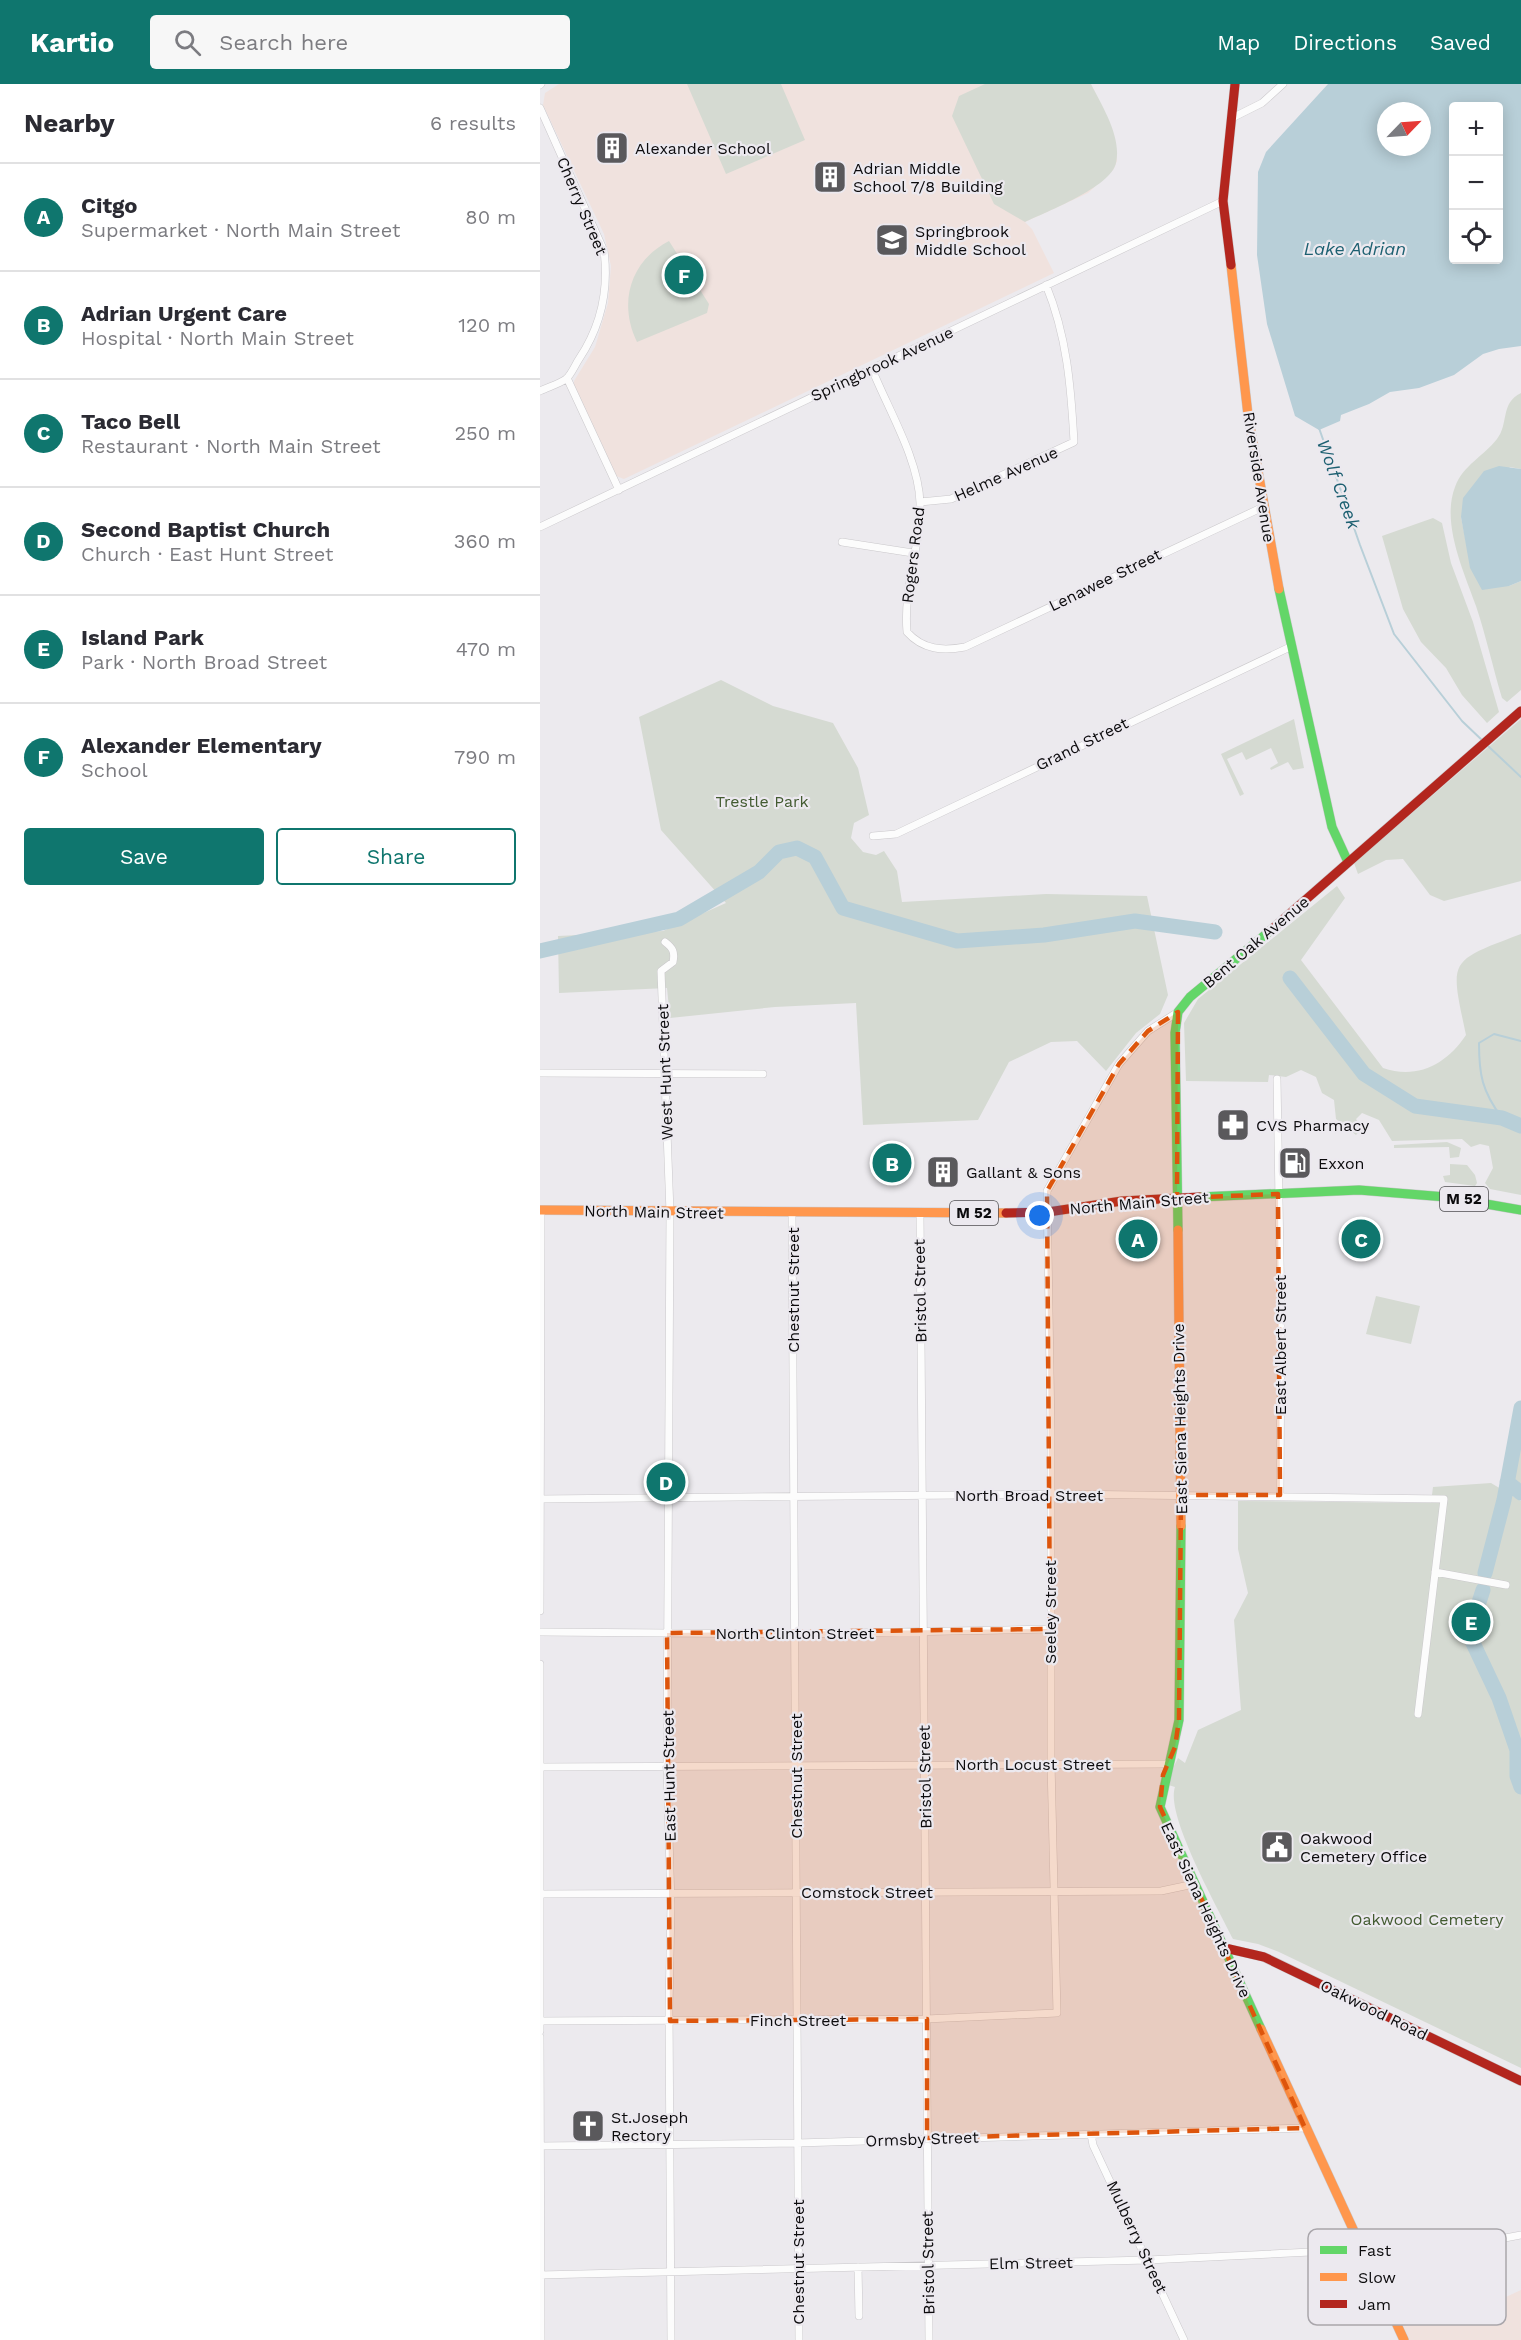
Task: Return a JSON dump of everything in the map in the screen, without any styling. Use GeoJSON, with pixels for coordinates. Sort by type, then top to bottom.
{"type":"FeatureCollection","features":[{"type":"Feature","properties":{"kind":"street","name":"Riverside Avenue"},"geometry":{"type":"LineString","coordinates":[[1235,84],[1223,201],[1248,415],[1290,646],[1332,827],[1348,862]]}},
{"type":"Feature","properties":{"kind":"street"},"geometry":{"type":"LineString","coordinates":[[1232,118],[1262,103],[1283,84]]}},
{"type":"Feature","properties":{"kind":"street","name":"Cherry Street"},"geometry":{"type":"LineString","coordinates":[[540,108],[604,251],[606,265],[604,296],[599,321],[585,350],[567,378]]}},
{"type":"Feature","properties":{"kind":"street","name":"Springbrook Avenue"},"geometry":{"type":"LineString","coordinates":[[540,527],[1223,201]]}},
{"type":"Feature","properties":{"kind":"street","name":"Helme Avenue"},"geometry":{"type":"LineString","coordinates":[[920,502],[951,499],[1074,442],[1068,361],[1061,327],[1046,285]]}},
{"type":"Feature","properties":{"kind":"street","name":"Rogers Road"},"geometry":{"type":"LineString","coordinates":[[872,369],[904,443],[920,502],[906,594],[908,632],[922,645],[947,651]]}},
{"type":"Feature","properties":{"kind":"street"},"geometry":{"type":"LineString","coordinates":[[540,391],[567,378],[619,490]]}},
{"type":"Feature","properties":{"kind":"street","name":"Lenawee Street"},"geometry":{"type":"LineString","coordinates":[[947,651],[965,647],[1263,507]]}},
{"type":"Feature","properties":{"kind":"street"},"geometry":{"type":"LineString","coordinates":[[842,542],[913,553]]}},
{"type":"Feature","properties":{"kind":"street","name":"Grand Street"},"geometry":{"type":"LineString","coordinates":[[873,836],[896,834],[1290,646]]}},
{"type":"Feature","properties":{"kind":"street","name":"Bent Oak Avenue"},"geometry":{"type":"LineString","coordinates":[[1048,1212],[1047,1191],[1054,1176],[1119,1064],[1148,1031],[1178,1012],[1190,997],[1232,960],[1334,877],[1348,862],[1521,711]]}},
{"type":"Feature","properties":{"kind":"street","name":"West Hunt Street"},"geometry":{"type":"LineString","coordinates":[[665,942],[672,947],[675,954],[673,962],[661,971],[670,1212]]}},
{"type":"Feature","properties":{"kind":"street","name":"East Siena Heights Drive"},"geometry":{"type":"LineString","coordinates":[[1178,1012],[1175,1033],[1181,1495],[1179,1720],[1175,1747],[1166,1764],[1160,1807],[1353,2229]]}},
{"type":"Feature","properties":{"kind":"street"},"geometry":{"type":"LineString","coordinates":[[540,1072],[763,1074]]}},
{"type":"Feature","properties":{"kind":"street","name":"East Albert Street"},"geometry":{"type":"LineString","coordinates":[[1277,1079],[1281,1320],[1280,1495]]}},
{"type":"Feature","properties":{"kind":"street","name":"North Main Street"},"geometry":{"type":"LineString","coordinates":[[541,1210],[920,1214],[1048,1212],[1122,1201],[1359,1190],[1455,1198],[1521,1210]]}},
{"type":"Feature","properties":{"kind":"street"},"geometry":{"type":"LineString","coordinates":[[540,1611],[541,1210]]}},
{"type":"Feature","properties":{"kind":"street","name":"East Hunt Street"},"geometry":{"type":"LineString","coordinates":[[670,1212],[667,1766],[671,1894],[671,2340]]}},
{"type":"Feature","properties":{"kind":"street","name":"Seeley Street"},"geometry":{"type":"LineString","coordinates":[[1048,1212],[1051,1763],[1057,2013]]}},
{"type":"Feature","properties":{"kind":"street","name":"Chestnut Street"},"geometry":{"type":"LineString","coordinates":[[792,1213],[799,2340]]}},
{"type":"Feature","properties":{"kind":"street","name":"Bristol Street"},"geometry":{"type":"LineString","coordinates":[[920,1214],[929,2340]]}},
{"type":"Feature","properties":{"kind":"street","name":"North Broad Street"},"geometry":{"type":"LineString","coordinates":[[540,1499],[1050,1494],[1280,1495],[1443,1499],[1418,1714]]}},
{"type":"Feature","properties":{"kind":"street"},"geometry":{"type":"LineString","coordinates":[[1435,1572],[1506,1585]]}},
{"type":"Feature","properties":{"kind":"street","name":"North Clinton Street"},"geometry":{"type":"LineString","coordinates":[[540,1632],[795,1634],[1050,1629]]}},
{"type":"Feature","properties":{"kind":"street"},"geometry":{"type":"LineString","coordinates":[[540,1664],[540,2031]]}},
{"type":"Feature","properties":{"kind":"street","name":"North Locust Street"},"geometry":{"type":"LineString","coordinates":[[540,1767],[1166,1764]]}},
{"type":"Feature","properties":{"kind":"street","name":"Comstock Street"},"geometry":{"type":"LineString","coordinates":[[540,1894],[1161,1891],[1194,1884]]}},
{"type":"Feature","properties":{"kind":"street","name":"Oakwood Road"},"geometry":{"type":"LineString","coordinates":[[1225,1948],[1264,1957],[1521,2081]]}},
{"type":"Feature","properties":{"kind":"street","name":"Finch Street"},"geometry":{"type":"LineString","coordinates":[[540,2021],[926,2019],[1057,2013]]}},
{"type":"Feature","properties":{"kind":"street"},"geometry":{"type":"LineString","coordinates":[[540,2037],[542,2340]]}},
{"type":"Feature","properties":{"kind":"street","name":"Ormsby Street"},"geometry":{"type":"LineString","coordinates":[[541,2146],[797,2143],[1305,2128]]}},
{"type":"Feature","properties":{"kind":"street","name":"Mulberry Street"},"geometry":{"type":"LineString","coordinates":[[1092,2134],[1093,2145],[1185,2340]]}},
{"type":"Feature","properties":{"kind":"street","name":"Elm Street"},"geometry":{"type":"LineString","coordinates":[[1506,2238],[1521,2235]]}},
{"type":"Feature","properties":{"kind":"street","name":"Elm Street"},"geometry":{"type":"LineString","coordinates":[[541,2275],[1148,2260],[1308,2252]]}},
{"type":"Feature","properties":{"kind":"street"},"geometry":{"type":"LineString","coordinates":[[858,2267],[859,2316]]}},
{"type":"Feature","properties":{"kind":"street","name":"East Siena Heights Drive"},"geometry":{"type":"LineString","coordinates":[[1397,2325],[1404,2340]]}},
{"type":"Feature","properties":{"kind":"highlighted area"},"geometry":{"type":"Polygon","coordinates":[[[1178,1012],[1177,1198],[1278,1194],[1280,1495],[1181,1495],[1179,1720],[1175,1747],[1163,1775],[1160,1807],[1305,2128],[927,2138],[927,2019],[670,2021],[667,1633],[1050,1629],[1047,1191],[1119,1064],[1148,1031],[1178,1012]]]}},
{"type":"Feature","properties":{"kind":"shaded area"},"geometry":{"type":"Polygon","coordinates":[[[559,84],[1091,84],[1111,127],[1117,161],[1113,170],[1088,193],[1025,222],[1032,229],[1054,273],[624,479],[616,476],[574,386],[574,381],[595,347],[608,303],[611,266],[604,234],[543,105],[545,93],[559,84]]]}},
{"type":"Feature","properties":{"kind":"shaded area"},"geometry":{"type":"Polygon","coordinates":[[[1521,2290],[1521,2340],[1409,2340],[1403,2325],[1506,2325],[1506,2297],[1521,2290]]]}},
{"type":"Feature","properties":{"kind":"green space"},"geometry":{"type":"Polygon","coordinates":[[[687,84],[781,84],[805,140],[726,174],[687,84]]]}},
{"type":"Feature","properties":{"kind":"green space"},"geometry":{"type":"Polygon","coordinates":[[[985,84],[1091,84],[1114,132],[1117,153],[1112,172],[1091,190],[1025,222],[994,204],[952,116],[959,96],[985,84]]]}},
{"type":"Feature","properties":{"kind":"green space"},"geometry":{"type":"Polygon","coordinates":[[[669,241],[709,304],[707,313],[637,342],[628,313],[631,284],[645,260],[669,241]]]}},
{"type":"Feature","properties":{"kind":"green space"},"geometry":{"type":"Polygon","coordinates":[[[1521,393],[1521,469],[1510,467],[1461,517],[1466,542],[1509,586],[1521,581],[1521,690],[1507,702],[1502,698],[1480,617],[1460,563],[1452,532],[1451,501],[1459,479],[1497,439],[1510,402],[1521,393]]]}},
{"type":"Feature","properties":{"kind":"green space"},"geometry":{"type":"Polygon","coordinates":[[[1433,518],[1442,523],[1451,563],[1473,622],[1499,712],[1487,723],[1462,695],[1446,668],[1421,642],[1403,609],[1382,536],[1433,518]]]}},
{"type":"Feature","properties":{"kind":"green space","name":"Trestle Park"},"geometry":{"type":"Polygon","coordinates":[[[721,680],[773,706],[833,723],[858,768],[869,815],[854,823],[851,838],[863,852],[876,855],[884,851],[897,871],[902,902],[1046,894],[1147,896],[1168,995],[1160,1014],[1136,1033],[1106,1071],[1077,1041],[1051,1042],[1009,1062],[978,1120],[863,1125],[856,1003],[775,1007],[670,1018],[667,988],[559,993],[558,936],[663,931],[726,903],[661,830],[639,717],[721,680]]]}},
{"type":"Feature","properties":{"kind":"green space"},"geometry":{"type":"Polygon","coordinates":[[[1294,719],[1304,768],[1293,770],[1288,762],[1271,770],[1270,768],[1278,763],[1271,748],[1246,760],[1242,752],[1227,759],[1244,794],[1240,796],[1221,754],[1294,719]]]}},
{"type":"Feature","properties":{"kind":"green space"},"geometry":{"type":"Polygon","coordinates":[[[1521,719],[1521,881],[1444,901],[1430,895],[1403,859],[1386,860],[1358,874],[1354,863],[1521,719]]]}},
{"type":"Feature","properties":{"kind":"green space"},"geometry":{"type":"Polygon","coordinates":[[[1337,886],[1345,898],[1301,960],[1383,1068],[1408,1072],[1419,1070],[1430,1067],[1450,1054],[1466,1035],[1457,991],[1460,966],[1467,958],[1479,951],[1521,934],[1521,1195],[1490,1189],[1485,1183],[1493,1168],[1489,1146],[1480,1144],[1471,1147],[1462,1139],[1392,1141],[1379,1120],[1362,1113],[1356,1119],[1362,1128],[1356,1135],[1336,1119],[1334,1100],[1322,1093],[1316,1077],[1301,1070],[1286,1077],[1269,1075],[1268,1082],[1186,1081],[1184,1023],[1198,999],[1337,886]]]}},
{"type":"Feature","properties":{"kind":"green space"},"geometry":{"type":"Polygon","coordinates":[[[1447,1142],[1461,1148],[1459,1157],[1450,1158],[1449,1147],[1394,1148],[1394,1145],[1447,1142]]]}},
{"type":"Feature","properties":{"kind":"green space"},"geometry":{"type":"Polygon","coordinates":[[[1450,1164],[1467,1165],[1475,1175],[1477,1183],[1475,1186],[1445,1182],[1443,1176],[1450,1175],[1450,1164]]]}},
{"type":"Feature","properties":{"kind":"green space"},"geometry":{"type":"Polygon","coordinates":[[[1376,1296],[1420,1306],[1411,1344],[1366,1334],[1376,1296]]]}},
{"type":"Feature","properties":{"kind":"green space"},"geometry":{"type":"Polygon","coordinates":[[[1521,1408],[1521,1493],[1507,1482],[1521,1408]]]}},
{"type":"Feature","properties":{"kind":"green space","name":"Oakwood Cemetery"},"geometry":{"type":"Polygon","coordinates":[[[1491,1483],[1521,1501],[1521,1775],[1517,1767],[1521,1787],[1521,2068],[1279,1952],[1258,1944],[1233,1939],[1205,1885],[1185,1839],[1174,1800],[1175,1787],[1165,1784],[1178,1758],[1185,1763],[1198,1730],[1241,1710],[1234,1620],[1248,1593],[1238,1549],[1238,1501],[1431,1503],[1433,1487],[1491,1483]]]}},
{"type":"Feature","properties":{"kind":"water","name":"Lake Adrian"},"geometry":{"type":"Polygon","coordinates":[[[1328,84],[1521,84],[1521,346],[1483,354],[1454,375],[1419,388],[1390,392],[1369,404],[1341,415],[1340,421],[1319,430],[1295,416],[1267,324],[1257,255],[1258,172],[1266,152],[1328,84]]]}},
{"type":"Feature","properties":{"kind":"water"},"geometry":{"type":"Polygon","coordinates":[[[1499,466],[1521,469],[1521,581],[1509,586],[1482,590],[1470,568],[1461,517],[1463,498],[1484,471],[1499,466]]]}},
{"type":"Feature","properties":{"kind":"waterway","name":"Wolf Creek"},"geometry":{"type":"LineString","coordinates":[[1319,428],[1394,634],[1462,721],[1484,742]]}},
{"type":"Feature","properties":{"kind":"waterway","name":"Wolf Creek"},"geometry":{"type":"LineString","coordinates":[[1488,746],[1521,777]]}},
{"type":"Feature","properties":{"kind":"waterway"},"geometry":{"type":"LineString","coordinates":[[540,951],[679,919],[759,872],[779,852],[797,848],[815,857],[843,908],[957,941],[1044,935],[1135,921],[1215,932]]}},
{"type":"Feature","properties":{"kind":"waterway"},"geometry":{"type":"LineString","coordinates":[[1290,978],[1364,1074],[1415,1106],[1502,1118],[1521,1126]]}},
{"type":"Feature","properties":{"kind":"waterway","name":"Wolf Creek"},"geometry":{"type":"LineString","coordinates":[[1502,1118],[1483,1082],[1479,1043],[1494,1034],[1521,1041]]}},
{"type":"Feature","properties":{"kind":"waterway"},"geometry":{"type":"LineString","coordinates":[[1485,1573],[1504,1500],[1521,1408]]}},
{"type":"Feature","properties":{"kind":"waterway"},"geometry":{"type":"LineString","coordinates":[[1507,1482],[1521,1493]]}},
{"type":"Feature","properties":{"kind":"waterway"},"geometry":{"type":"LineString","coordinates":[[1483,1590],[1471,1627],[1473,1643],[1499,1698],[1517,1750],[1517,1776],[1521,1787]]}},
{"type":"Feature","properties":{"kind":"traffic: fast"},"geometry":{"type":"LineString","coordinates":[[1279,589],[1332,827],[1348,862]]}},
{"type":"Feature","properties":{"kind":"traffic: fast"},"geometry":{"type":"LineString","coordinates":[[1178,1230],[1175,1033],[1178,1012],[1190,997],[1271,930]]}},
{"type":"Feature","properties":{"kind":"traffic: fast"},"geometry":{"type":"LineString","coordinates":[[1200,1197],[1359,1190],[1446,1197],[1521,1210]]}},
{"type":"Feature","properties":{"kind":"traffic: fast"},"geometry":{"type":"LineString","coordinates":[[1181,1526],[1179,1720],[1160,1807],[1261,2029]]}},
{"type":"Feature","properties":{"kind":"traffic: slow"},"geometry":{"type":"LineString","coordinates":[[1231,265],[1248,415],[1279,589]]}},
{"type":"Feature","properties":{"kind":"traffic: slow"},"geometry":{"type":"LineString","coordinates":[[540,1210],[1006,1213]]}},
{"type":"Feature","properties":{"kind":"traffic: slow"},"geometry":{"type":"LineString","coordinates":[[1178,1230],[1181,1526]]}},
{"type":"Feature","properties":{"kind":"traffic: slow"},"geometry":{"type":"LineString","coordinates":[[1261,2029],[1353,2229]]}},
{"type":"Feature","properties":{"kind":"traffic: slow"},"geometry":{"type":"LineString","coordinates":[[1397,2325],[1404,2340]]}},
{"type":"Feature","properties":{"kind":"traffic: jam"},"geometry":{"type":"LineString","coordinates":[[1231,265],[1223,201],[1235,84]]}},
{"type":"Feature","properties":{"kind":"traffic: jam"},"geometry":{"type":"LineString","coordinates":[[1271,930],[1521,711]]}},
{"type":"Feature","properties":{"kind":"traffic: jam"},"geometry":{"type":"LineString","coordinates":[[1006,1213],[1048,1212],[1122,1201],[1200,1197]]}},
{"type":"Feature","properties":{"kind":"traffic: jam"},"geometry":{"type":"LineString","coordinates":[[1225,1948],[1264,1957],[1521,2081]]}},
{"type":"Feature","properties":{"kind":"place","name":"Alexander School"},"geometry":{"type":"Point","coordinates":[612,148]}},
{"type":"Feature","properties":{"kind":"place","name":"Adrian Middle School 7/8 Building"},"geometry":{"type":"Point","coordinates":[830,177]}},
{"type":"Feature","properties":{"kind":"place","name":"Springbrook Middle School"},"geometry":{"type":"Point","coordinates":[892,240]}},
{"type":"Feature","properties":{"kind":"place","name":"Alexander Elementary"},"geometry":{"type":"Point","coordinates":[684,275]}},
{"type":"Feature","properties":{"kind":"place","name":"CVS Pharmacy"},"geometry":{"type":"Point","coordinates":[1233,1125]}},
{"type":"Feature","properties":{"kind":"place","name":"Adrian Urgent Care"},"geometry":{"type":"Point","coordinates":[892,1163]}},
{"type":"Feature","properties":{"kind":"place","name":"Exxon"},"geometry":{"type":"Point","coordinates":[1295,1163]}},
{"type":"Feature","properties":{"kind":"place","name":"Gallant & Sons"},"geometry":{"type":"Point","coordinates":[943,1172]}},
{"type":"Feature","properties":{"kind":"place","name":"Citgo"},"geometry":{"type":"Point","coordinates":[1138,1239]}},
{"type":"Feature","properties":{"kind":"place","name":"Taco Bell"},"geometry":{"type":"Point","coordinates":[1361,1239]}},
{"type":"Feature","properties":{"kind":"place","name":"Second Baptist Church"},"geometry":{"type":"Point","coordinates":[666,1482]}},
{"type":"Feature","properties":{"kind":"place","name":"Island Park"},"geometry":{"type":"Point","coordinates":[1471,1622]}},
{"type":"Feature","properties":{"kind":"place","name":"Oakwood Cemetery Office"},"geometry":{"type":"Point","coordinates":[1277,1847]}},
{"type":"Feature","properties":{"kind":"place","name":"St.Joseph Rectory"},"geometry":{"type":"Point","coordinates":[588,2126]}}]}
